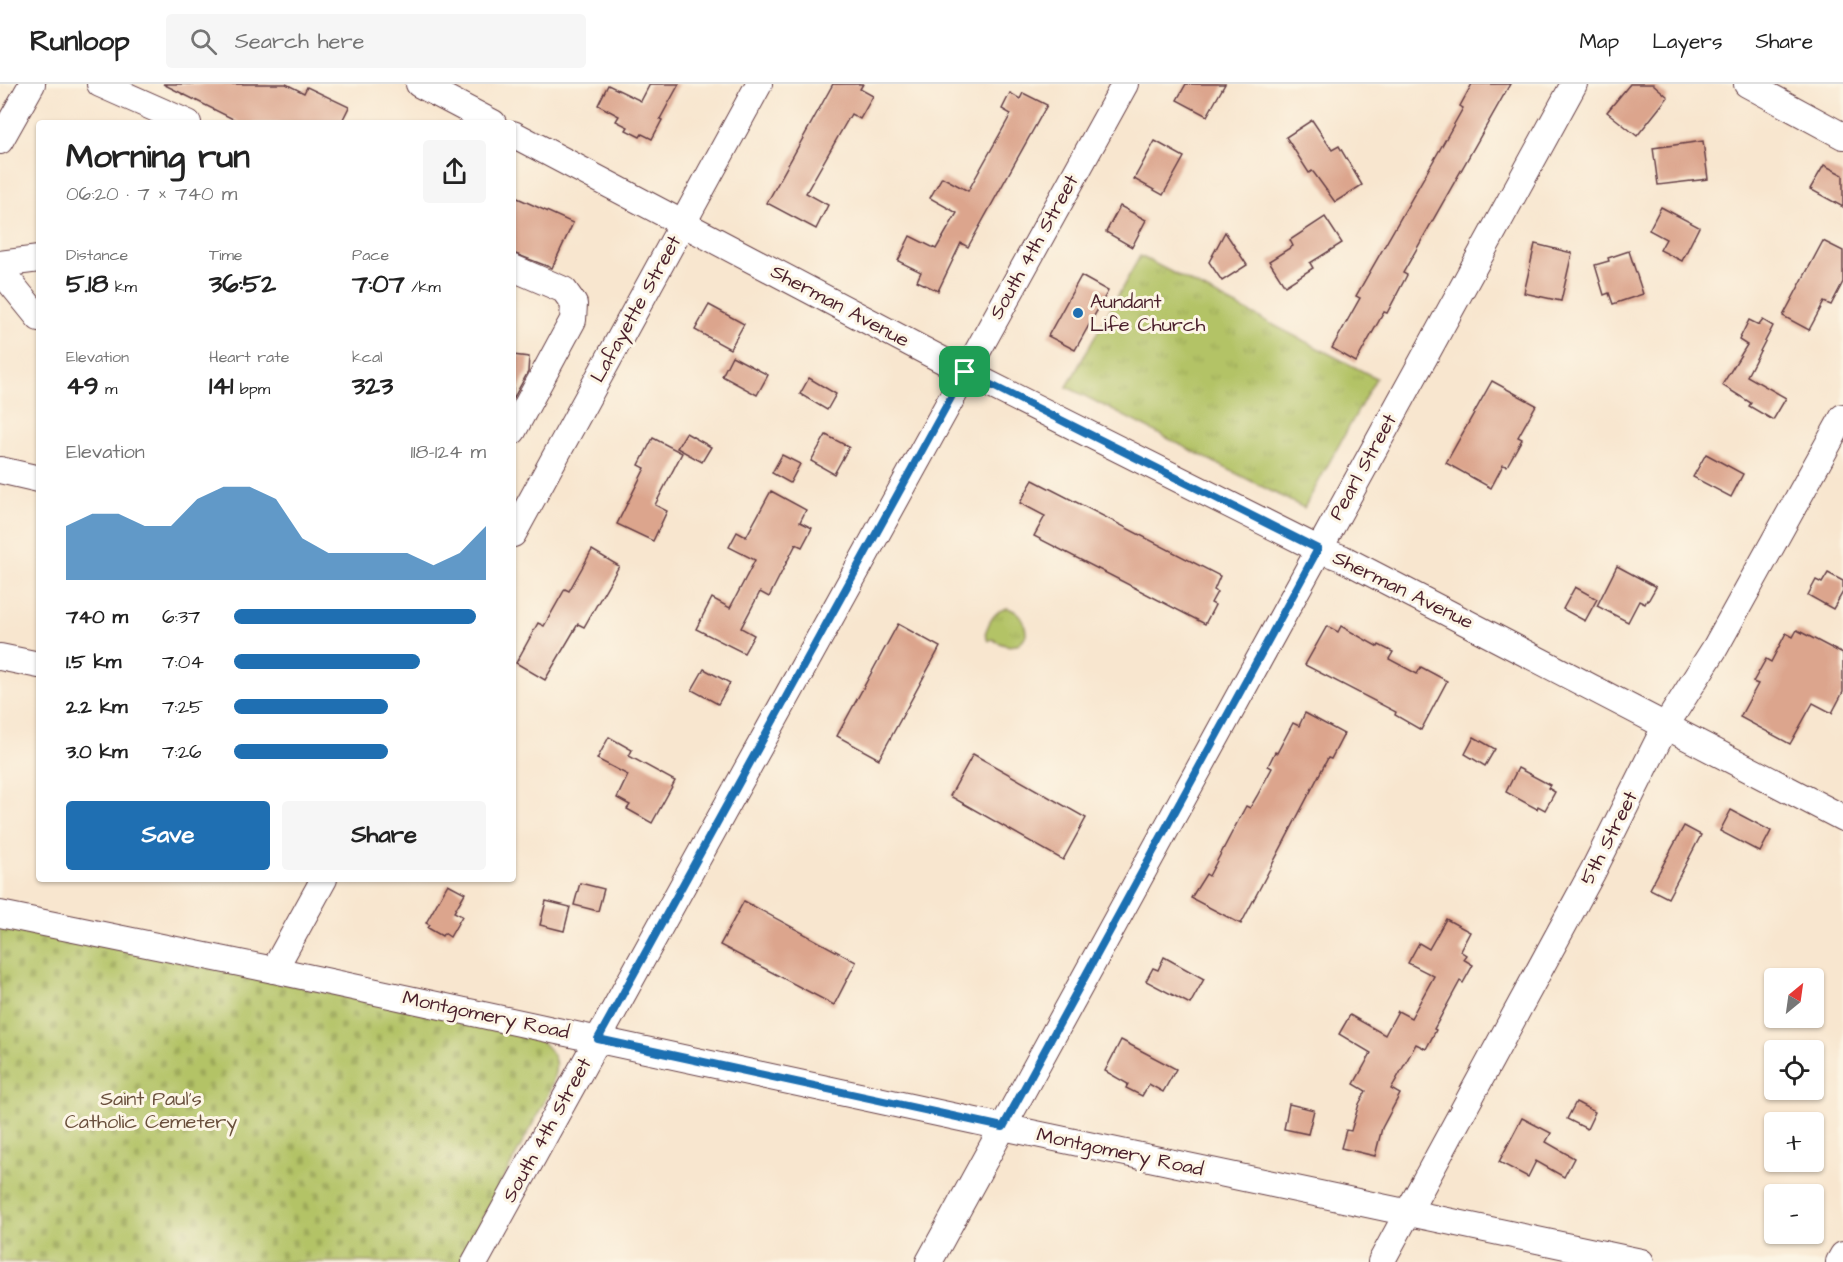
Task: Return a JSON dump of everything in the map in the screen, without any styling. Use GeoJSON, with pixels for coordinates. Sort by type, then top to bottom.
{"type":"FeatureCollection","features":[{"type":"Feature","properties":{"kind":"street"},"geometry":{"type":"LineString","coordinates":[[0,141],[32,84]]}},
{"type":"Feature","properties":{"kind":"street"},"geometry":{"type":"LineString","coordinates":[[100,84],[181,120]]}},
{"type":"Feature","properties":{"kind":"street"},"geometry":{"type":"LineString","coordinates":[[419,84],[487,120]]}},
{"type":"Feature","properties":{"kind":"street","name":"Lafayette Street"},"geometry":{"type":"LineString","coordinates":[[516,529],[759,84]]}},
{"type":"Feature","properties":{"kind":"street","name":"South 4th Street"},"geometry":{"type":"LineString","coordinates":[[474,1262],[1125,84]]}},
{"type":"Feature","properties":{"kind":"street","name":"Pearl Street"},"geometry":{"type":"LineString","coordinates":[[929,1262],[1574,84]]}},
{"type":"Feature","properties":{"kind":"street"},"geometry":{"type":"LineString","coordinates":[[1747,84],[1843,136]]}},
{"type":"Feature","properties":{"kind":"street","name":"Sherman Avenue"},"geometry":{"type":"LineString","coordinates":[[516,136],[965,372],[1318,549],[1363,568],[1843,818]]}},
{"type":"Feature","properties":{"kind":"street"},"geometry":{"type":"LineString","coordinates":[[0,264],[36,259]]}},
{"type":"Feature","properties":{"kind":"street"},"geometry":{"type":"LineString","coordinates":[[516,269],[564,290],[574,304],[573,320],[520,402],[516,419]]}},
{"type":"Feature","properties":{"kind":"street"},"geometry":{"type":"LineString","coordinates":[[0,270],[36,314]]}},
{"type":"Feature","properties":{"kind":"street","name":"5th Street"},"geometry":{"type":"LineString","coordinates":[[1381,1262],[1593,871],[1666,725],[1715,648],[1843,417]]}},
{"type":"Feature","properties":{"kind":"street"},"geometry":{"type":"LineString","coordinates":[[0,470],[36,478]]}},
{"type":"Feature","properties":{"kind":"street"},"geometry":{"type":"LineString","coordinates":[[0,657],[36,664]]}},
{"type":"Feature","properties":{"kind":"street"},"geometry":{"type":"LineString","coordinates":[[274,970],[322,882]]}},
{"type":"Feature","properties":{"kind":"street","name":"Montgomery Road"},"geometry":{"type":"LineString","coordinates":[[0,914],[274,970],[1641,1262]]}},
{"type":"Feature","properties":{"kind":"street"},"geometry":{"type":"LineString","coordinates":[[1839,1262],[1843,1255]]}},
{"type":"Feature","properties":{"kind":"green space"},"geometry":{"type":"Polygon","coordinates":[[[1140,256],[1376,378],[1304,508],[1067,387],[1140,256]]]}},
{"type":"Feature","properties":{"kind":"green space"},"geometry":{"type":"Polygon","coordinates":[[[1007,608],[1021,618],[1026,635],[1019,643],[1011,646],[992,639],[988,641],[985,634],[995,614],[1007,608]]]}},
{"type":"Feature","properties":{"kind":"green space","name":"Saint Paul's Catholic Cemetery"},"geometry":{"type":"Polygon","coordinates":[[[0,924],[533,1035],[553,1055],[555,1076],[548,1095],[459,1262],[0,1262],[0,924]]]}},
{"type":"Feature","properties":{"kind":"building"},"geometry":{"type":"Polygon","coordinates":[[[163,84],[286,84],[304,93],[307,87],[349,107],[342,120],[235,120],[163,84]]]}},
{"type":"Feature","properties":{"kind":"building"},"geometry":{"type":"Polygon","coordinates":[[[650,84],[679,84],[652,139],[642,134],[640,137],[626,130],[628,127],[616,121],[619,116],[598,105],[608,85],[641,101],[650,84]]]}},
{"type":"Feature","properties":{"kind":"building"},"geometry":{"type":"Polygon","coordinates":[[[833,84],[863,84],[860,89],[873,96],[860,119],[851,114],[806,193],[828,205],[816,229],[767,203],[833,84]]]}},
{"type":"Feature","properties":{"kind":"building"},"geometry":{"type":"Polygon","coordinates":[[[1186,84],[1225,84],[1207,116],[1177,100],[1186,84]]]}},
{"type":"Feature","properties":{"kind":"building"},"geometry":{"type":"Polygon","coordinates":[[[1472,84],[1510,84],[1403,273],[1407,275],[1387,313],[1384,312],[1356,362],[1332,348],[1360,298],[1356,296],[1463,108],[1460,106],[1472,84]]]}},
{"type":"Feature","properties":{"kind":"building"},"geometry":{"type":"Polygon","coordinates":[[[1630,84],[1653,84],[1668,97],[1637,136],[1607,112],[1630,84]]]}},
{"type":"Feature","properties":{"kind":"building"},"geometry":{"type":"Polygon","coordinates":[[[1010,93],[1020,99],[1023,93],[1047,105],[968,247],[961,243],[938,291],[917,281],[921,272],[898,261],[910,236],[936,249],[957,213],[930,198],[942,177],[968,191],[1011,114],[1002,109],[1010,93]]]}},
{"type":"Feature","properties":{"kind":"building"},"geometry":{"type":"Polygon","coordinates":[[[1312,120],[1332,150],[1339,146],[1362,185],[1335,202],[1314,173],[1312,171],[1309,173],[1286,137],[1312,120]]]}},
{"type":"Feature","properties":{"kind":"building"},"geometry":{"type":"Polygon","coordinates":[[[1155,141],[1184,157],[1163,195],[1134,179],[1155,141]]]}},
{"type":"Feature","properties":{"kind":"building"},"geometry":{"type":"Polygon","coordinates":[[[1703,141],[1708,179],[1658,185],[1653,148],[1703,141]]]}},
{"type":"Feature","properties":{"kind":"building"},"geometry":{"type":"Polygon","coordinates":[[[1824,165],[1843,175],[1843,207],[1810,189],[1824,165]]]}},
{"type":"Feature","properties":{"kind":"building"},"geometry":{"type":"Polygon","coordinates":[[[516,197],[573,223],[552,268],[516,254],[516,197]]]}},
{"type":"Feature","properties":{"kind":"building"},"geometry":{"type":"Polygon","coordinates":[[[1120,206],[1146,220],[1132,247],[1106,232],[1120,206]]]}},
{"type":"Feature","properties":{"kind":"building"},"geometry":{"type":"Polygon","coordinates":[[[1661,207],[1699,227],[1682,261],[1660,250],[1666,239],[1649,230],[1661,207]]]}},
{"type":"Feature","properties":{"kind":"building"},"geometry":{"type":"Polygon","coordinates":[[[1325,217],[1342,243],[1310,263],[1313,268],[1285,286],[1269,261],[1293,246],[1290,240],[1325,217]]]}},
{"type":"Feature","properties":{"kind":"building"},"geometry":{"type":"Polygon","coordinates":[[[1225,232],[1247,265],[1222,281],[1209,262],[1225,232]]]}},
{"type":"Feature","properties":{"kind":"building"},"geometry":{"type":"Polygon","coordinates":[[[1823,241],[1843,251],[1843,282],[1831,305],[1824,302],[1809,330],[1783,316],[1823,241]]]}},
{"type":"Feature","properties":{"kind":"building"},"geometry":{"type":"Polygon","coordinates":[[[1535,244],[1572,253],[1561,301],[1524,293],[1535,244]]]}},
{"type":"Feature","properties":{"kind":"building"},"geometry":{"type":"Polygon","coordinates":[[[1629,251],[1643,294],[1613,304],[1609,293],[1604,295],[1595,265],[1629,251]]]}},
{"type":"Feature","properties":{"kind":"building","name":"Aundant Life Church"},"geometry":{"type":"Polygon","coordinates":[[[1081,276],[1108,291],[1075,350],[1048,336],[1081,276]]]}},
{"type":"Feature","properties":{"kind":"building"},"geometry":{"type":"Polygon","coordinates":[[[709,305],[744,324],[730,349],[695,330],[709,305]]]}},
{"type":"Feature","properties":{"kind":"building"},"geometry":{"type":"Polygon","coordinates":[[[1749,320],[1759,325],[1763,320],[1773,326],[1747,376],[1786,398],[1773,420],[1749,406],[1751,403],[1722,385],[1747,345],[1739,340],[1749,320]]]}},
{"type":"Feature","properties":{"kind":"building"},"geometry":{"type":"Polygon","coordinates":[[[516,355],[529,357],[528,372],[516,394],[516,355]]]}},
{"type":"Feature","properties":{"kind":"building"},"geometry":{"type":"Polygon","coordinates":[[[732,356],[768,375],[757,395],[722,376],[732,356]]]}},
{"type":"Feature","properties":{"kind":"building"},"geometry":{"type":"Polygon","coordinates":[[[809,378],[836,394],[827,410],[800,394],[809,378]]]}},
{"type":"Feature","properties":{"kind":"building"},"geometry":{"type":"Polygon","coordinates":[[[1492,381],[1536,405],[1518,437],[1522,439],[1507,466],[1503,465],[1491,488],[1446,463],[1492,381]]]}},
{"type":"Feature","properties":{"kind":"building"},"geometry":{"type":"Polygon","coordinates":[[[686,433],[711,447],[702,462],[677,448],[686,433]]]}},
{"type":"Feature","properties":{"kind":"building"},"geometry":{"type":"Polygon","coordinates":[[[826,435],[849,447],[834,474],[811,461],[826,435]]]}},
{"type":"Feature","properties":{"kind":"building"},"geometry":{"type":"Polygon","coordinates":[[[653,438],[682,453],[655,505],[667,511],[653,541],[617,524],[645,468],[639,465],[653,438]]]}},
{"type":"Feature","properties":{"kind":"building"},"geometry":{"type":"Polygon","coordinates":[[[1706,454],[1743,474],[1731,497],[1693,477],[1706,454]]]}},
{"type":"Feature","properties":{"kind":"building"},"geometry":{"type":"Polygon","coordinates":[[[782,455],[800,464],[790,483],[772,473],[782,455]]]}},
{"type":"Feature","properties":{"kind":"building"},"geometry":{"type":"Polygon","coordinates":[[[1033,480],[1220,576],[1214,590],[1217,592],[1211,603],[1215,605],[1205,624],[1034,536],[1045,516],[1020,503],[1033,480]]]}},
{"type":"Feature","properties":{"kind":"building"},"geometry":{"type":"Polygon","coordinates":[[[771,491],[806,510],[800,522],[812,528],[802,547],[796,544],[769,597],[760,592],[741,628],[754,635],[744,653],[696,629],[712,598],[730,608],[755,560],[729,547],[737,532],[746,537],[771,491]]]}},
{"type":"Feature","properties":{"kind":"building"},"geometry":{"type":"Polygon","coordinates":[[[592,550],[619,566],[584,627],[578,624],[545,680],[516,663],[538,623],[544,626],[565,589],[569,591],[592,550]]]}},
{"type":"Feature","properties":{"kind":"building"},"geometry":{"type":"Polygon","coordinates":[[[1617,566],[1656,587],[1645,604],[1639,601],[1628,622],[1597,606],[1617,566]]]}},
{"type":"Feature","properties":{"kind":"building"},"geometry":{"type":"Polygon","coordinates":[[[1828,573],[1843,581],[1843,592],[1833,609],[1808,595],[1816,580],[1822,583],[1828,573]]]}},
{"type":"Feature","properties":{"kind":"building"},"geometry":{"type":"Polygon","coordinates":[[[1575,587],[1597,599],[1585,621],[1563,609],[1575,587]]]}},
{"type":"Feature","properties":{"kind":"building"},"geometry":{"type":"Polygon","coordinates":[[[898,624],[940,647],[879,759],[837,736],[898,624]]]}},
{"type":"Feature","properties":{"kind":"building"},"geometry":{"type":"Polygon","coordinates":[[[1327,626],[1338,632],[1341,626],[1378,647],[1379,645],[1393,652],[1389,659],[1417,674],[1421,667],[1447,681],[1421,730],[1395,715],[1396,712],[1305,665],[1327,626]]]}},
{"type":"Feature","properties":{"kind":"building"},"geometry":{"type":"Polygon","coordinates":[[[1797,630],[1843,654],[1843,692],[1832,713],[1813,703],[1790,744],[1740,717],[1758,684],[1753,682],[1766,659],[1771,662],[1786,633],[1793,637],[1797,630]]]}},
{"type":"Feature","properties":{"kind":"building"},"geometry":{"type":"Polygon","coordinates":[[[704,669],[730,683],[718,704],[692,690],[704,669]]]}},
{"type":"Feature","properties":{"kind":"building"},"geometry":{"type":"Polygon","coordinates":[[[1305,713],[1344,734],[1331,759],[1328,758],[1241,924],[1191,898],[1206,874],[1209,876],[1246,806],[1250,808],[1257,796],[1272,768],[1268,766],[1275,752],[1277,753],[1293,723],[1299,726],[1305,713]]]}},
{"type":"Feature","properties":{"kind":"building"},"geometry":{"type":"Polygon","coordinates":[[[609,737],[632,750],[629,756],[675,781],[652,823],[627,809],[630,805],[617,798],[628,775],[597,759],[609,737]]]}},
{"type":"Feature","properties":{"kind":"building"},"geometry":{"type":"Polygon","coordinates":[[[1474,737],[1495,749],[1485,766],[1465,754],[1474,737]]]}},
{"type":"Feature","properties":{"kind":"building"},"geometry":{"type":"Polygon","coordinates":[[[973,754],[1086,818],[1063,860],[950,796],[973,754]]]}},
{"type":"Feature","properties":{"kind":"building"},"geometry":{"type":"Polygon","coordinates":[[[1518,768],[1550,785],[1548,788],[1555,792],[1545,810],[1538,806],[1537,809],[1506,792],[1518,768]]]}},
{"type":"Feature","properties":{"kind":"building"},"geometry":{"type":"Polygon","coordinates":[[[1731,810],[1771,831],[1760,852],[1720,831],[1731,810]]]}},
{"type":"Feature","properties":{"kind":"building"},"geometry":{"type":"Polygon","coordinates":[[[1684,826],[1701,835],[1668,898],[1650,889],[1684,826]]]}},
{"type":"Feature","properties":{"kind":"building"},"geometry":{"type":"Polygon","coordinates":[[[580,883],[604,889],[598,911],[574,905],[580,883]]]}},
{"type":"Feature","properties":{"kind":"building"},"geometry":{"type":"Polygon","coordinates":[[[448,884],[465,893],[454,912],[462,916],[450,937],[444,933],[442,936],[428,928],[430,925],[426,923],[448,884]]]}},
{"type":"Feature","properties":{"kind":"building"},"geometry":{"type":"Polygon","coordinates":[[[546,901],[570,907],[564,931],[540,925],[546,901]]]}},
{"type":"Feature","properties":{"kind":"building"},"geometry":{"type":"Polygon","coordinates":[[[744,901],[856,962],[834,1005],[720,945],[744,901]]]}},
{"type":"Feature","properties":{"kind":"building"},"geometry":{"type":"Polygon","coordinates":[[[1446,919],[1470,932],[1460,951],[1466,955],[1463,959],[1473,965],[1463,983],[1460,981],[1426,1049],[1416,1044],[1391,1089],[1400,1094],[1382,1128],[1375,1156],[1341,1148],[1346,1130],[1351,1131],[1359,1104],[1366,1091],[1354,1084],[1371,1053],[1339,1034],[1350,1015],[1385,1035],[1398,1011],[1411,1018],[1434,976],[1408,963],[1419,943],[1429,949],[1446,919]]]}},
{"type":"Feature","properties":{"kind":"building"},"geometry":{"type":"Polygon","coordinates":[[[1164,957],[1204,979],[1190,1004],[1146,981],[1153,968],[1158,970],[1164,957]]]}},
{"type":"Feature","properties":{"kind":"building"},"geometry":{"type":"Polygon","coordinates":[[[1121,1040],[1176,1069],[1163,1092],[1149,1084],[1142,1096],[1126,1088],[1128,1084],[1105,1071],[1121,1040]]]}},
{"type":"Feature","properties":{"kind":"building"},"geometry":{"type":"Polygon","coordinates":[[[1576,1102],[1595,1112],[1587,1129],[1567,1119],[1576,1102]]]}},
{"type":"Feature","properties":{"kind":"building"},"geometry":{"type":"Polygon","coordinates":[[[1289,1104],[1314,1110],[1308,1134],[1284,1129],[1289,1104]]]}},
{"type":"Feature","properties":{"kind":"building"},"geometry":{"type":"Polygon","coordinates":[[[1522,1118],[1551,1133],[1546,1142],[1574,1158],[1564,1177],[1536,1161],[1528,1177],[1499,1162],[1522,1118]]]}},
{"type":"Feature","properties":{"kind":"place","name":"Aundant Life Church"},"geometry":{"type":"Point","coordinates":[1078,313]}},
{"type":"Feature","properties":{"kind":"route"},"geometry":{"type":"LineString","coordinates":[[965,372],[1318,549],[1003,1127],[598,1039],[965,372]]}}]}
